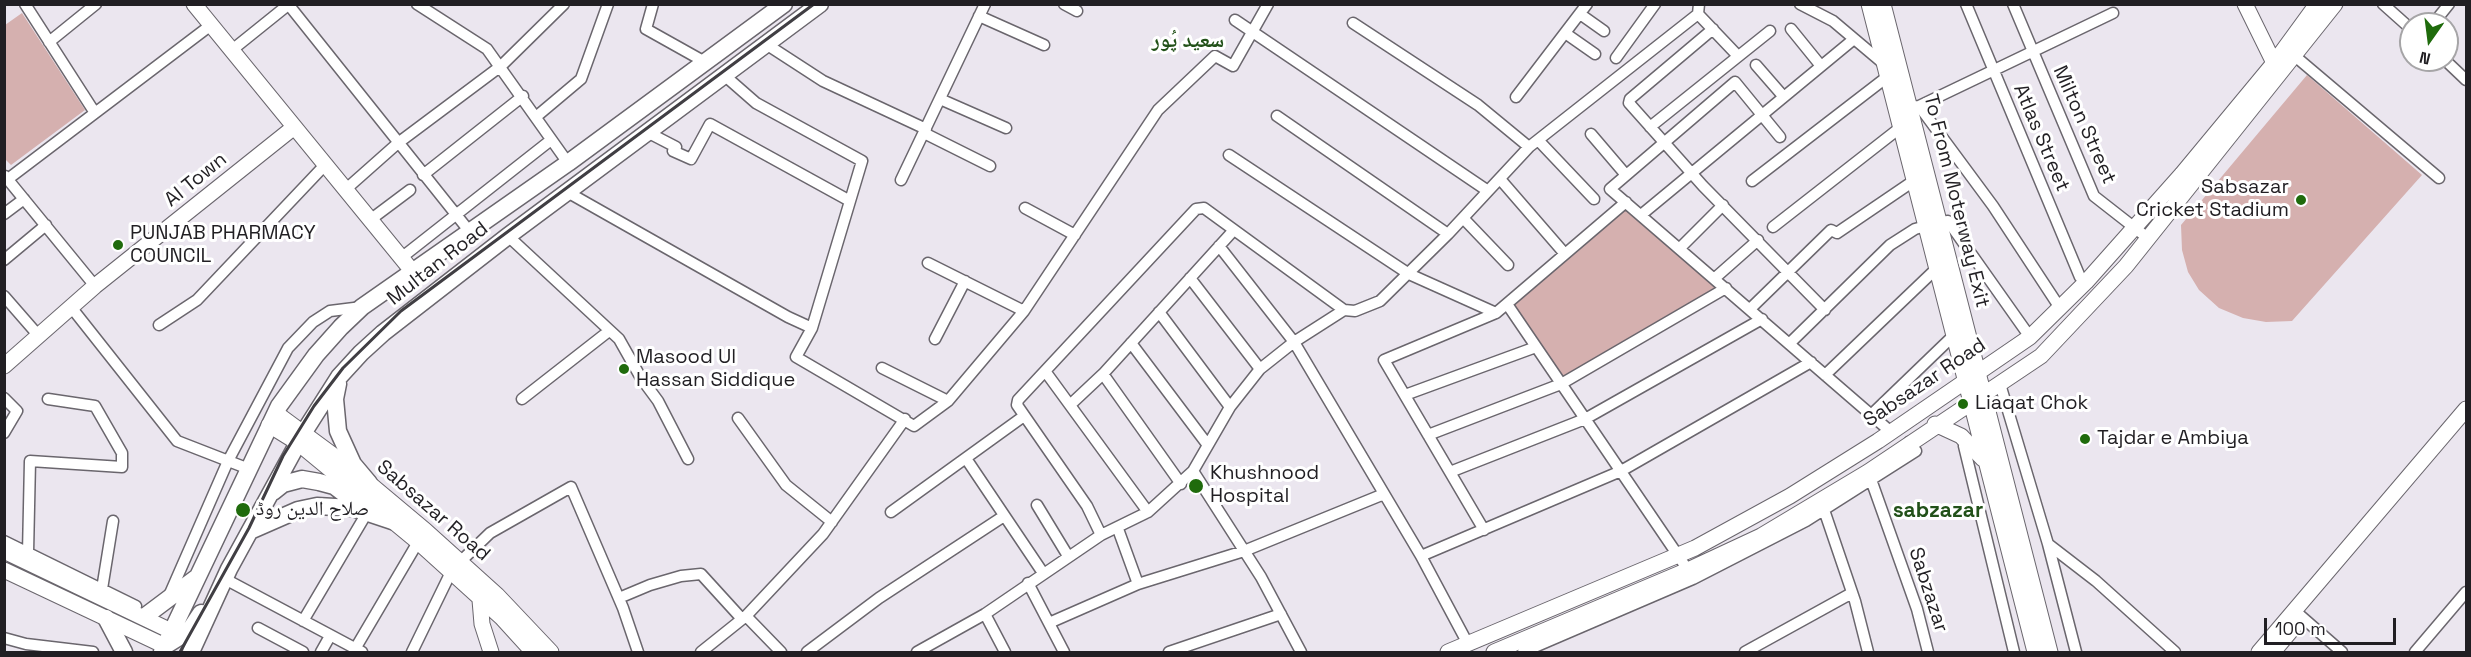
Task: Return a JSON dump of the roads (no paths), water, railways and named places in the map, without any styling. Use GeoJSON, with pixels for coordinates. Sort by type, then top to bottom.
{"type":"FeatureCollection","features":[{"type":"Feature","properties":{"kind":"main road"},"geometry":{"type":"LineString","coordinates":[[194,4],[412,272]]}},
{"type":"Feature","properties":{"kind":"main road","name":"Multan Road"},"geometry":{"type":"LineString","coordinates":[[169,645],[273,419],[316,355],[362,308],[568,163],[784,4]]}},
{"type":"Feature","properties":{"kind":"main road","name":"Multan Road"},"geometry":{"type":"LineString","coordinates":[[191,652],[227,574],[250,531],[301,437],[339,377],[383,333],[508,236],[569,193],[646,132],[820,4]]}},
{"type":"Feature","properties":{"kind":"main road","name":"To From Moterway Exit"},"geometry":{"type":"LineString","coordinates":[[1869,4],[1915,180],[1933,224],[1979,374],[2050,652]]}},
{"type":"Feature","properties":{"kind":"main road","name":"To From Moterway Exit"},"geometry":{"type":"LineString","coordinates":[[1883,4],[1915,107],[1933,224],[1936,268],[2035,652]]}},
{"type":"Feature","properties":{"kind":"main road"},"geometry":{"type":"LineString","coordinates":[[2245,4],[2274,63]]}},
{"type":"Feature","properties":{"kind":"main road","name":"Sabsazar Road"},"geometry":{"type":"LineString","coordinates":[[1448,652],[1680,556],[1790,496],[1979,374],[2030,337],[2086,282],[2182,174],[2274,63],[2317,4]]}},
{"type":"Feature","properties":{"kind":"main road","name":"Sabsazar Road"},"geometry":{"type":"LineString","coordinates":[[1494,652],[1691,574],[1823,505],[1869,476],[1909,442],[2000,384],[2054,345],[2149,238],[2296,57],[2335,4]]}},
{"type":"Feature","properties":{"kind":"main road","name":"AI Town"},"geometry":{"type":"LineString","coordinates":[[6,360],[293,128]]}},
{"type":"Feature","properties":{"kind":"main road"},"geometry":{"type":"LineString","coordinates":[[339,377],[335,399],[338,431],[353,464],[369,483]]}},
{"type":"Feature","properties":{"kind":"main road"},"geometry":{"type":"LineString","coordinates":[[2272,652],[2298,614],[2466,409]]}},
{"type":"Feature","properties":{"kind":"main road","name":"Sabsazar Road"},"geometry":{"type":"LineString","coordinates":[[273,419],[369,483],[455,567],[551,652]]}},
{"type":"Feature","properties":{"kind":"main road"},"geometry":{"type":"LineString","coordinates":[[1935,424],[1967,440],[1987,463]]}},
{"type":"Feature","properties":{"kind":"main road"},"geometry":{"type":"LineString","coordinates":[[2259,652],[2298,614],[2466,425]]}},
{"type":"Feature","properties":{"kind":"main road","name":"Sabsazar Road"},"geometry":{"type":"LineString","coordinates":[[301,437],[392,521],[455,567],[480,600],[505,612],[532,652]]}},
{"type":"Feature","properties":{"kind":"main road"},"geometry":{"type":"LineString","coordinates":[[271,495],[283,483],[302,479],[334,486],[368,511]]}},
{"type":"Feature","properties":{"kind":"main road"},"geometry":{"type":"LineString","coordinates":[[250,531],[298,510],[317,506],[344,506],[368,511],[392,521]]}},
{"type":"Feature","properties":{"kind":"main road"},"geometry":{"type":"LineString","coordinates":[[4,551],[147,615],[169,645]]}},
{"type":"Feature","properties":{"kind":"main road"},"geometry":{"type":"LineString","coordinates":[[4,570],[169,645]]}},
{"type":"Feature","properties":{"kind":"main road"},"geometry":{"type":"LineString","coordinates":[[169,645],[189,631],[227,574]]}},
{"type":"Feature","properties":{"kind":"main road"},"geometry":{"type":"LineString","coordinates":[[147,615],[200,575]]}},
{"type":"Feature","properties":{"kind":"main road"},"geometry":{"type":"LineString","coordinates":[[480,600],[487,650]]}},
{"type":"Feature","properties":{"kind":"main road"},"geometry":{"type":"LineString","coordinates":[[106,618],[124,652]]}},
{"type":"Feature","properties":{"kind":"street"},"geometry":{"type":"LineString","coordinates":[[49,42],[96,4]]}},
{"type":"Feature","properties":{"kind":"street"},"geometry":{"type":"LineString","coordinates":[[345,190],[398,143],[501,66],[564,4]]}},
{"type":"Feature","properties":{"kind":"street"},"geometry":{"type":"LineString","coordinates":[[537,116],[581,79],[608,4]]}},
{"type":"Feature","properties":{"kind":"street"},"geometry":{"type":"LineString","coordinates":[[653,4],[646,29],[705,62]]}},
{"type":"Feature","properties":{"kind":"street"},"geometry":{"type":"LineString","coordinates":[[902,180],[985,4]]}},
{"type":"Feature","properties":{"kind":"street"},"geometry":{"type":"LineString","coordinates":[[1064,4],[1077,11]]}},
{"type":"Feature","properties":{"kind":"street"},"geometry":{"type":"LineString","coordinates":[[724,75],[756,103],[862,161],[812,328],[796,357],[914,426],[948,401],[1024,311],[1158,110],[1215,56],[1233,66],[1268,4]]}},
{"type":"Feature","properties":{"kind":"street"},"geometry":{"type":"LineString","coordinates":[[1516,97],[1587,4]]}},
{"type":"Feature","properties":{"kind":"street"},"geometry":{"type":"LineString","coordinates":[[1616,58],[1655,4]]}},
{"type":"Feature","properties":{"kind":"street"},"geometry":{"type":"LineString","coordinates":[[1752,181],[1886,71],[1833,21],[1800,4]]}},
{"type":"Feature","properties":{"kind":"street","name":"Atlas Street"},"geometry":{"type":"LineString","coordinates":[[1966,4],[2080,277],[2086,282]]}},
{"type":"Feature","properties":{"kind":"street","name":"Milton Street"},"geometry":{"type":"LineString","coordinates":[[2013,4],[2094,196],[2149,238]]}},
{"type":"Feature","properties":{"kind":"street"},"geometry":{"type":"LineString","coordinates":[[2383,4],[2399,18]]}},
{"type":"Feature","properties":{"kind":"street"},"geometry":{"type":"LineString","coordinates":[[232,50],[288,5],[454,215],[470,232]]}},
{"type":"Feature","properties":{"kind":"street"},"geometry":{"type":"LineString","coordinates":[[29,6],[49,42],[95,113]]}},
{"type":"Feature","properties":{"kind":"street"},"geometry":{"type":"LineString","coordinates":[[423,6],[478,41],[501,66],[568,163]]}},
{"type":"Feature","properties":{"kind":"street"},"geometry":{"type":"LineString","coordinates":[[1101,535],[1087,506],[1017,405],[1018,400],[1196,209],[1204,208],[1344,310],[1355,311],[1380,301],[1448,234],[1534,143],[1698,7],[1713,29],[1738,56]]}},
{"type":"Feature","properties":{"kind":"street"},"geometry":{"type":"LineString","coordinates":[[2060,308],[1993,206],[1915,107],[2113,13]]}},
{"type":"Feature","properties":{"kind":"street"},"geometry":{"type":"LineString","coordinates":[[1580,14],[1604,31]]}},
{"type":"Feature","properties":{"kind":"street"},"geometry":{"type":"LineString","coordinates":[[980,16],[1044,45]]}},
{"type":"Feature","properties":{"kind":"street"},"geometry":{"type":"LineString","coordinates":[[1235,20],[1488,191]]}},
{"type":"Feature","properties":{"kind":"street"},"geometry":{"type":"LineString","coordinates":[[1353,23],[1534,143],[1594,199]]}},
{"type":"Feature","properties":{"kind":"street"},"geometry":{"type":"LineString","coordinates":[[95,286],[6,177],[211,25]]}},
{"type":"Feature","properties":{"kind":"street"},"geometry":{"type":"LineString","coordinates":[[1713,29],[1630,99],[1631,106],[1693,174],[1825,310]]}},
{"type":"Feature","properties":{"kind":"street"},"geometry":{"type":"LineString","coordinates":[[1791,29],[1821,66]]}},
{"type":"Feature","properties":{"kind":"street"},"geometry":{"type":"LineString","coordinates":[[1650,127],[1770,31]]}},
{"type":"Feature","properties":{"kind":"street"},"geometry":{"type":"LineString","coordinates":[[1565,33],[1595,54]]}},
{"type":"Feature","properties":{"kind":"street"},"geometry":{"type":"LineString","coordinates":[[1641,215],[1854,39]]}},
{"type":"Feature","properties":{"kind":"street"},"geometry":{"type":"LineString","coordinates":[[766,44],[823,81],[990,166]]}},
{"type":"Feature","properties":{"kind":"street"},"geometry":{"type":"LineString","coordinates":[[2296,57],[2439,178]]}},
{"type":"Feature","properties":{"kind":"street"},"geometry":{"type":"LineString","coordinates":[[1756,65],[1783,96]]}},
{"type":"Feature","properties":{"kind":"street"},"geometry":{"type":"LineString","coordinates":[[1780,136],[1735,82],[1610,189],[1891,432]]}},
{"type":"Feature","properties":{"kind":"street"},"geometry":{"type":"LineString","coordinates":[[423,175],[522,96]]}},
{"type":"Feature","properties":{"kind":"street"},"geometry":{"type":"LineString","coordinates":[[940,99],[1006,128]]}},
{"type":"Feature","properties":{"kind":"street"},"geometry":{"type":"LineString","coordinates":[[1277,116],[1448,234]]}},
{"type":"Feature","properties":{"kind":"street"},"geometry":{"type":"LineString","coordinates":[[646,132],[676,147],[673,151],[691,159],[710,124],[850,201]]}},
{"type":"Feature","properties":{"kind":"street"},"geometry":{"type":"LineString","coordinates":[[1773,227],[1900,127]]}},
{"type":"Feature","properties":{"kind":"street"},"geometry":{"type":"LineString","coordinates":[[1591,134],[1626,175]]}},
{"type":"Feature","properties":{"kind":"street"},"geometry":{"type":"LineString","coordinates":[[401,258],[551,140]]}},
{"type":"Feature","properties":{"kind":"street"},"geometry":{"type":"LineString","coordinates":[[1229,155],[1409,274],[1496,313]]}},
{"type":"Feature","properties":{"kind":"street"},"geometry":{"type":"LineString","coordinates":[[159,325],[198,300],[324,166]]}},
{"type":"Feature","properties":{"kind":"street"},"geometry":{"type":"LineString","coordinates":[[1500,178],[1565,254]]}},
{"type":"Feature","properties":{"kind":"street"},"geometry":{"type":"LineString","coordinates":[[1750,309],[1831,230],[1837,233],[1915,180]]}},
{"type":"Feature","properties":{"kind":"street"},"geometry":{"type":"LineString","coordinates":[[370,220],[410,190]]}},
{"type":"Feature","properties":{"kind":"street"},"geometry":{"type":"LineString","coordinates":[[569,193],[788,317],[812,328]]}},
{"type":"Feature","properties":{"kind":"street"},"geometry":{"type":"LineString","coordinates":[[4,214],[24,199]]}},
{"type":"Feature","properties":{"kind":"street"},"geometry":{"type":"LineString","coordinates":[[1484,530],[1384,360],[1496,313],[1626,202]]}},
{"type":"Feature","properties":{"kind":"street"},"geometry":{"type":"LineString","coordinates":[[1680,248],[1723,205]]}},
{"type":"Feature","properties":{"kind":"street"},"geometry":{"type":"LineString","coordinates":[[1025,208],[1075,235]]}},
{"type":"Feature","properties":{"kind":"street"},"geometry":{"type":"LineString","coordinates":[[1463,218],[1509,265]]}},
{"type":"Feature","properties":{"kind":"street"},"geometry":{"type":"LineString","coordinates":[[1790,343],[1890,245],[1915,229],[1948,221],[2030,337]]}},
{"type":"Feature","properties":{"kind":"street"},"geometry":{"type":"LineString","coordinates":[[4,260],[46,225]]}},
{"type":"Feature","properties":{"kind":"street"},"geometry":{"type":"LineString","coordinates":[[1070,405],[1103,374],[1233,231]]}},
{"type":"Feature","properties":{"kind":"street"},"geometry":{"type":"LineString","coordinates":[[508,236],[619,339],[641,378],[658,400],[688,459]]}},
{"type":"Feature","properties":{"kind":"street"},"geometry":{"type":"LineString","coordinates":[[1715,278],[1758,240]]}},
{"type":"Feature","properties":{"kind":"street"},"geometry":{"type":"LineString","coordinates":[[1219,246],[1294,342],[1421,556],[1468,644]]}},
{"type":"Feature","properties":{"kind":"street"},"geometry":{"type":"LineString","coordinates":[[928,263],[1024,311]]}},
{"type":"Feature","properties":{"kind":"street"},"geometry":{"type":"LineString","coordinates":[[1825,375],[1936,268]]}},
{"type":"Feature","properties":{"kind":"street"},"geometry":{"type":"LineString","coordinates":[[1190,278],[1260,369]]}},
{"type":"Feature","properties":{"kind":"street"},"geometry":{"type":"LineString","coordinates":[[935,339],[965,281]]}},
{"type":"Feature","properties":{"kind":"street"},"geometry":{"type":"LineString","coordinates":[[1428,435],[1561,384],[1726,288]]}},
{"type":"Feature","properties":{"kind":"street"},"geometry":{"type":"LineString","coordinates":[[4,296],[38,335]]}},
{"type":"Feature","properties":{"kind":"street"},"geometry":{"type":"LineString","coordinates":[[1507,304],[1691,574],[1523,652]]}},
{"type":"Feature","properties":{"kind":"street"},"geometry":{"type":"LineString","coordinates":[[71,307],[171,436],[184,445],[249,469]]}},
{"type":"Feature","properties":{"kind":"street"},"geometry":{"type":"LineString","coordinates":[[168,600],[228,461],[288,348],[313,322],[330,311],[362,308]]}},
{"type":"Feature","properties":{"kind":"street"},"geometry":{"type":"LineString","coordinates":[[917,652],[985,614],[1042,573],[1101,535],[1118,529],[1148,512],[1193,471],[1230,407],[1260,369],[1294,342],[1344,310]]}},
{"type":"Feature","properties":{"kind":"street"},"geometry":{"type":"LineString","coordinates":[[1159,312],[1230,407]]}},
{"type":"Feature","properties":{"kind":"street"},"geometry":{"type":"LineString","coordinates":[[1450,472],[1585,419],[1762,319]]}},
{"type":"Feature","properties":{"kind":"street"},"geometry":{"type":"LineString","coordinates":[[522,399],[609,331]]}},
{"type":"Feature","properties":{"kind":"street"},"geometry":{"type":"LineString","coordinates":[[1871,415],[1953,336]]}},
{"type":"Feature","properties":{"kind":"street"},"geometry":{"type":"LineString","coordinates":[[1131,343],[1207,444]]}},
{"type":"Feature","properties":{"kind":"street"},"geometry":{"type":"LineString","coordinates":[[1405,395],[1536,347]]}},
{"type":"Feature","properties":{"kind":"street"},"geometry":{"type":"LineString","coordinates":[[1421,556],[1621,471],[1811,362]]}},
{"type":"Feature","properties":{"kind":"street"},"geometry":{"type":"LineString","coordinates":[[882,368],[948,401]]}},
{"type":"Feature","properties":{"kind":"street"},"geometry":{"type":"LineString","coordinates":[[1045,371],[1148,512]]}},
{"type":"Feature","properties":{"kind":"street"},"geometry":{"type":"LineString","coordinates":[[1103,374],[1181,483]]}},
{"type":"Feature","properties":{"kind":"street"},"geometry":{"type":"LineString","coordinates":[[2000,384],[2048,544],[2076,652]]}},
{"type":"Feature","properties":{"kind":"street"},"geometry":{"type":"LineString","coordinates":[[4,398],[17,411],[4,433]]}},
{"type":"Feature","properties":{"kind":"street"},"geometry":{"type":"LineString","coordinates":[[28,553],[30,461],[122,466],[122,453],[95,406],[48,399]]}},
{"type":"Feature","properties":{"kind":"street"},"geometry":{"type":"LineString","coordinates":[[891,512],[1024,416]]}},
{"type":"Feature","properties":{"kind":"street"},"geometry":{"type":"LineString","coordinates":[[738,418],[786,485],[832,522]]}},
{"type":"Feature","properties":{"kind":"street"},"geometry":{"type":"LineString","coordinates":[[701,652],[744,617],[832,522],[905,419]]}},
{"type":"Feature","properties":{"kind":"street"},"geometry":{"type":"LineString","coordinates":[[1967,440],[1964,446],[2014,652]]}},
{"type":"Feature","properties":{"kind":"street"},"geometry":{"type":"LineString","coordinates":[[966,460],[1042,573]]}},
{"type":"Feature","properties":{"kind":"street"},"geometry":{"type":"LineString","coordinates":[[1193,471],[1244,551],[1301,652]]}},
{"type":"Feature","properties":{"kind":"street","name":"Sabzazar"},"geometry":{"type":"LineString","coordinates":[[1869,476],[1917,609],[1928,652]]}},
{"type":"Feature","properties":{"kind":"street"},"geometry":{"type":"LineString","coordinates":[[412,652],[455,567],[490,533],[571,487],[620,598],[638,652]]}},
{"type":"Feature","properties":{"kind":"street"},"geometry":{"type":"LineString","coordinates":[[1049,623],[1137,584],[1244,551],[1384,494]]}},
{"type":"Feature","properties":{"kind":"street"},"geometry":{"type":"LineString","coordinates":[[1037,505],[1068,556]]}},
{"type":"Feature","properties":{"kind":"street"},"geometry":{"type":"LineString","coordinates":[[1823,505],[1852,593],[1866,652]]}},
{"type":"Feature","properties":{"kind":"street"},"geometry":{"type":"LineString","coordinates":[[303,621],[368,511]]}},
{"type":"Feature","properties":{"kind":"street"},"geometry":{"type":"LineString","coordinates":[[807,652],[879,598],[1004,516]]}},
{"type":"Feature","properties":{"kind":"street"},"geometry":{"type":"LineString","coordinates":[[102,589],[113,521]]}},
{"type":"Feature","properties":{"kind":"street"},"geometry":{"type":"LineString","coordinates":[[1118,529],[1137,584]]}},
{"type":"Feature","properties":{"kind":"street"},"geometry":{"type":"LineString","coordinates":[[4,541],[102,589],[147,615]]}},
{"type":"Feature","properties":{"kind":"street"},"geometry":{"type":"LineString","coordinates":[[227,574],[303,621],[359,651],[418,542]]}},
{"type":"Feature","properties":{"kind":"street"},"geometry":{"type":"LineString","coordinates":[[2048,544],[2096,581],[2175,652]]}},
{"type":"Feature","properties":{"kind":"street"},"geometry":{"type":"LineString","coordinates":[[620,598],[661,582],[701,574],[781,652]]}},
{"type":"Feature","properties":{"kind":"street"},"geometry":{"type":"LineString","coordinates":[[1028,583],[1064,652]]}},
{"type":"Feature","properties":{"kind":"street"},"geometry":{"type":"LineString","coordinates":[[2415,652],[2466,592]]}},
{"type":"Feature","properties":{"kind":"street"},"geometry":{"type":"LineString","coordinates":[[1745,652],[1852,593]]}},
{"type":"Feature","properties":{"kind":"street"},"geometry":{"type":"LineString","coordinates":[[985,614],[1005,652]]}},
{"type":"Feature","properties":{"kind":"street"},"geometry":{"type":"LineString","coordinates":[[1169,652],[1281,614]]}},
{"type":"Feature","properties":{"kind":"street"},"geometry":{"type":"LineString","coordinates":[[2298,614],[2342,652]]}},
{"type":"Feature","properties":{"kind":"street"},"geometry":{"type":"LineString","coordinates":[[258,628],[303,652]]}},
{"type":"Feature","properties":{"kind":"street"},"geometry":{"type":"LineString","coordinates":[[321,652],[330,636]]}},
{"type":"Feature","properties":{"kind":"street"},"geometry":{"type":"LineString","coordinates":[[4,638],[26,644],[93,652]]}},
{"type":"Feature","properties":{"kind":"railway"},"geometry":{"type":"LineString","coordinates":[[180,652],[249,528],[283,456],[314,406],[343,368],[401,311],[814,4]]}},
{"type":"Feature","properties":{"kind":"place","name":"Sabsazar Cricket Stadium"},"geometry":{"type":"Point","coordinates":[2301,200]}},
{"type":"Feature","properties":{"kind":"place","name":"PUNJAB PHARMACY COUNCIL"},"geometry":{"type":"Point","coordinates":[118,245]}},
{"type":"Feature","properties":{"kind":"place","name":"Masood Ul Hassan Siddique"},"geometry":{"type":"Point","coordinates":[624,369]}},
{"type":"Feature","properties":{"kind":"place","name":"Liaqat Chok"},"geometry":{"type":"Point","coordinates":[1963,404]}},
{"type":"Feature","properties":{"kind":"place","name":"Tajdar e Ambiya"},"geometry":{"type":"Point","coordinates":[2085,439]}},
{"type":"Feature","properties":{"kind":"place","name":"Khushnood Hospital"},"geometry":{"type":"Point","coordinates":[1196,486]}},
{"type":"Feature","properties":{"kind":"place","name":"صلاح الدین روڈ"},"geometry":{"type":"Point","coordinates":[243,510]}},
{"type":"Feature","properties":{"kind":"district","name":"سعید پُور"},"geometry":{"type":"Point","coordinates":[1188,41]}},
{"type":"Feature","properties":{"kind":"district","name":"sabzazar"},"geometry":{"type":"Point","coordinates":[1938,511]}}]}
